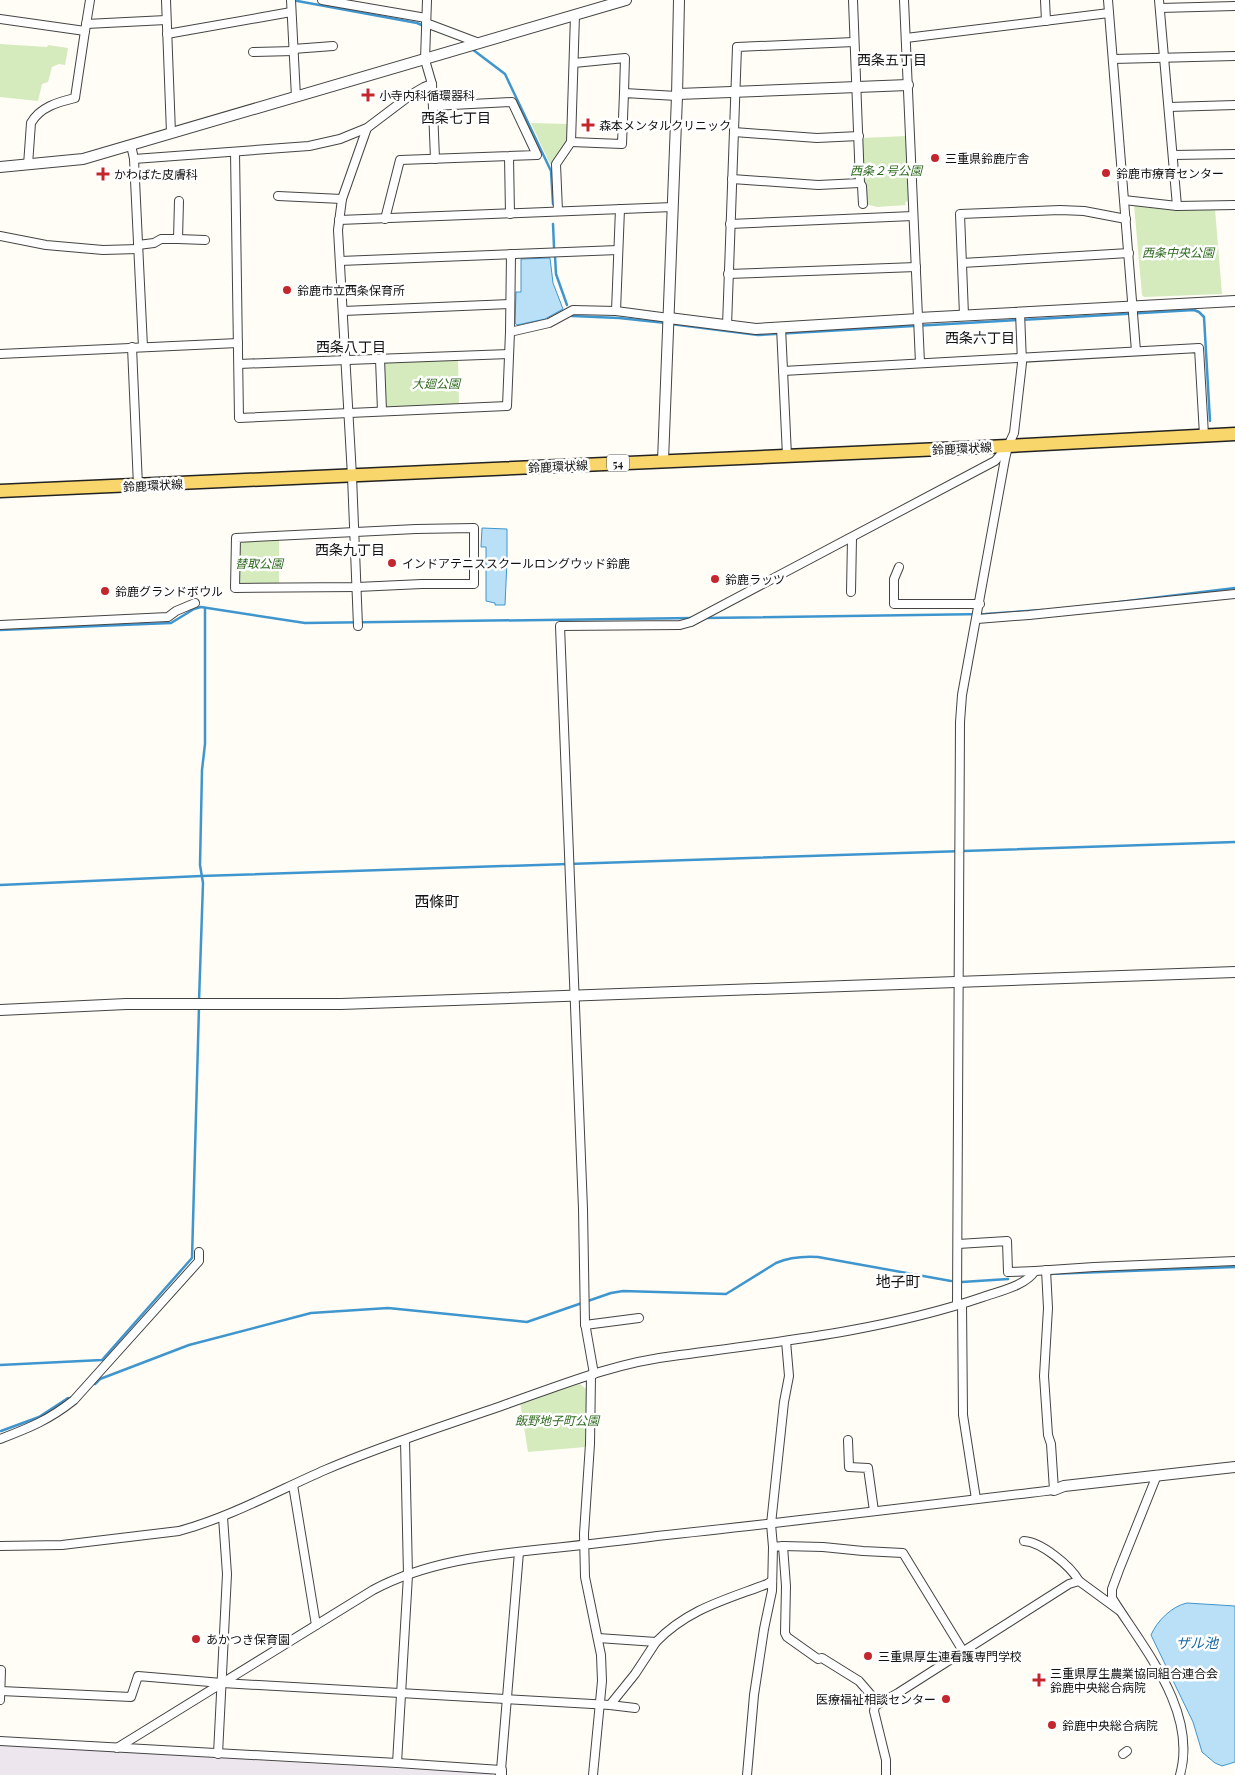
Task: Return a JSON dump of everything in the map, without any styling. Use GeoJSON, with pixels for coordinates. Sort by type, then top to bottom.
{"type":"FeatureCollection","features":[{"type":"Feature","properties":{"kind":"main road","name":"鈴鹿環状線"},"geometry":{"type":"LineString","coordinates":[[0,491],[1008,446],[1235,434]]}},
{"type":"Feature","properties":{"kind":"street"},"geometry":{"type":"LineString","coordinates":[[28,165],[32,120],[48,107],[75,98],[90,0]]}},
{"type":"Feature","properties":{"kind":"street"},"geometry":{"type":"LineString","coordinates":[[166,0],[171,133]]}},
{"type":"Feature","properties":{"kind":"street"},"geometry":{"type":"LineString","coordinates":[[322,0],[426,23],[479,43]]}},
{"type":"Feature","properties":{"kind":"street"},"geometry":{"type":"LineString","coordinates":[[427,0],[425,60],[432,84],[435,159]]}},
{"type":"Feature","properties":{"kind":"street"},"geometry":{"type":"LineString","coordinates":[[0,167],[83,159],[626,0]]}},
{"type":"Feature","properties":{"kind":"street"},"geometry":{"type":"LineString","coordinates":[[663,461],[678,95],[679,0]]}},
{"type":"Feature","properties":{"kind":"street"},"geometry":{"type":"LineString","coordinates":[[853,0],[860,183],[862,186],[863,204]]}},
{"type":"Feature","properties":{"kind":"street"},"geometry":{"type":"LineString","coordinates":[[904,0],[920,363]]}},
{"type":"Feature","properties":{"kind":"street"},"geometry":{"type":"LineString","coordinates":[[1045,0],[1046,21]]}},
{"type":"Feature","properties":{"kind":"street"},"geometry":{"type":"LineString","coordinates":[[1108,0],[1136,351]]}},
{"type":"Feature","properties":{"kind":"street"},"geometry":{"type":"LineString","coordinates":[[1177,206],[1160,4],[1235,6]]}},
{"type":"Feature","properties":{"kind":"street"},"geometry":{"type":"LineString","coordinates":[[167,34],[291,5],[296,97]]}},
{"type":"Feature","properties":{"kind":"street"},"geometry":{"type":"LineString","coordinates":[[906,38],[1109,13]]}},
{"type":"Feature","properties":{"kind":"street"},"geometry":{"type":"LineString","coordinates":[[558,212],[556,164],[571,142],[575,15]]}},
{"type":"Feature","properties":{"kind":"street"},"geometry":{"type":"LineString","coordinates":[[0,19],[86,27],[166,20]]}},
{"type":"Feature","properties":{"kind":"street"},"geometry":{"type":"LineString","coordinates":[[727,326],[737,47],[854,42]]}},
{"type":"Feature","properties":{"kind":"street"},"geometry":{"type":"LineString","coordinates":[[253,52],[333,46]]}},
{"type":"Feature","properties":{"kind":"street"},"geometry":{"type":"LineString","coordinates":[[1113,58],[1235,56]]}},
{"type":"Feature","properties":{"kind":"street"},"geometry":{"type":"LineString","coordinates":[[571,142],[622,144],[625,58],[574,63]]}},
{"type":"Feature","properties":{"kind":"street"},"geometry":{"type":"LineString","coordinates":[[134,159],[309,146],[340,139],[367,128],[412,94],[432,84]]}},
{"type":"Feature","properties":{"kind":"street"},"geometry":{"type":"LineString","coordinates":[[624,93],[678,95],[908,85]]}},
{"type":"Feature","properties":{"kind":"street"},"geometry":{"type":"LineString","coordinates":[[385,219],[400,160],[537,155],[512,102],[433,106]]}},
{"type":"Feature","properties":{"kind":"street"},"geometry":{"type":"LineString","coordinates":[[1169,107],[1235,105]]}},
{"type":"Feature","properties":{"kind":"street"},"geometry":{"type":"LineString","coordinates":[[358,626],[339,220],[342,199],[367,128]]}},
{"type":"Feature","properties":{"kind":"street"},"geometry":{"type":"LineString","coordinates":[[734,132],[817,138],[859,136]]}},
{"type":"Feature","properties":{"kind":"street"},"geometry":{"type":"LineString","coordinates":[[132,144],[142,347]]}},
{"type":"Feature","properties":{"kind":"street"},"geometry":{"type":"LineString","coordinates":[[235,152],[239,418],[506,406],[510,332],[511,254]]}},
{"type":"Feature","properties":{"kind":"street"},"geometry":{"type":"LineString","coordinates":[[1173,155],[1235,154]]}},
{"type":"Feature","properties":{"kind":"street"},"geometry":{"type":"LineString","coordinates":[[508,157],[510,214]]}},
{"type":"Feature","properties":{"kind":"street"},"geometry":{"type":"LineString","coordinates":[[732,179],[818,184],[860,183]]}},
{"type":"Feature","properties":{"kind":"street"},"geometry":{"type":"LineString","coordinates":[[278,196],[342,199]]}},
{"type":"Feature","properties":{"kind":"street"},"geometry":{"type":"LineString","coordinates":[[1124,200],[1177,206],[1235,205]]}},
{"type":"Feature","properties":{"kind":"street"},"geometry":{"type":"LineString","coordinates":[[178,239],[179,201]]}},
{"type":"Feature","properties":{"kind":"street"},"geometry":{"type":"LineString","coordinates":[[339,220],[673,207]]}},
{"type":"Feature","properties":{"kind":"street"},"geometry":{"type":"LineString","coordinates":[[616,311],[620,208]]}},
{"type":"Feature","properties":{"kind":"street"},"geometry":{"type":"LineString","coordinates":[[964,316],[960,214],[1060,210],[1084,211],[1126,219]]}},
{"type":"Feature","properties":{"kind":"street"},"geometry":{"type":"LineString","coordinates":[[730,224],[914,216]]}},
{"type":"Feature","properties":{"kind":"street"},"geometry":{"type":"LineString","coordinates":[[0,236],[46,245],[103,250],[138,247],[161,239],[205,240]]}},
{"type":"Feature","properties":{"kind":"street"},"geometry":{"type":"LineString","coordinates":[[340,261],[618,250]]}},
{"type":"Feature","properties":{"kind":"street"},"geometry":{"type":"LineString","coordinates":[[962,263],[1129,253]]}},
{"type":"Feature","properties":{"kind":"street"},"geometry":{"type":"LineString","coordinates":[[728,274],[916,267]]}},
{"type":"Feature","properties":{"kind":"street"},"geometry":{"type":"LineString","coordinates":[[510,332],[549,323],[573,310],[616,311],[756,329],[1235,300]]}},
{"type":"Feature","properties":{"kind":"street"},"geometry":{"type":"LineString","coordinates":[[343,311],[510,304]]}},
{"type":"Feature","properties":{"kind":"street"},"geometry":{"type":"LineString","coordinates":[[976,1499],[963,1415],[958,1244],[960,722],[962,695],[1008,446],[1014,433],[1022,357],[1020,313]]}},
{"type":"Feature","properties":{"kind":"street"},"geometry":{"type":"LineString","coordinates":[[781,328],[787,456]]}},
{"type":"Feature","properties":{"kind":"street"},"geometry":{"type":"LineString","coordinates":[[0,354],[238,343]]}},
{"type":"Feature","properties":{"kind":"street"},"geometry":{"type":"LineString","coordinates":[[132,348],[138,486]]}},
{"type":"Feature","properties":{"kind":"street"},"geometry":{"type":"LineString","coordinates":[[782,371],[1199,348],[1204,435]]}},
{"type":"Feature","properties":{"kind":"street"},"geometry":{"type":"LineString","coordinates":[[239,364],[509,354]]}},
{"type":"Feature","properties":{"kind":"street"},"geometry":{"type":"LineString","coordinates":[[380,359],[382,411]]}},
{"type":"Feature","properties":{"kind":"street"},"geometry":{"type":"LineString","coordinates":[[593,1775],[600,1705],[601,1656],[585,1577],[592,1375],[585,1325],[576,995],[560,626],[680,625],[694,621],[995,461],[1008,446]]}},
{"type":"Feature","properties":{"kind":"street"},"geometry":{"type":"LineString","coordinates":[[474,528],[474,584],[236,588],[236,538],[354,532],[474,528]]}},
{"type":"Feature","properties":{"kind":"street"},"geometry":{"type":"LineString","coordinates":[[851,592],[852,538]]}},
{"type":"Feature","properties":{"kind":"street"},"geometry":{"type":"LineString","coordinates":[[899,567],[894,578],[894,604],[979,606]]}},
{"type":"Feature","properties":{"kind":"street"},"geometry":{"type":"LineString","coordinates":[[977,618],[1029,615],[1235,594]]}},
{"type":"Feature","properties":{"kind":"street"},"geometry":{"type":"LineString","coordinates":[[0,625],[168,617],[195,603]]}},
{"type":"Feature","properties":{"kind":"street"},"geometry":{"type":"LineString","coordinates":[[0,1010],[126,1004],[341,1004],[1235,972]]}},
{"type":"Feature","properties":{"kind":"street"},"geometry":{"type":"LineString","coordinates":[[958,1244],[1006,1241],[1008,1272],[1235,1261]]}},
{"type":"Feature","properties":{"kind":"street"},"geometry":{"type":"LineString","coordinates":[[0,1439],[41,1423],[74,1400],[199,1261],[199,1252]]}},
{"type":"Feature","properties":{"kind":"street"},"geometry":{"type":"LineString","coordinates":[[0,1546],[62,1545],[179,1530],[223,1517],[346,1461],[592,1375],[652,1359],[786,1341],[930,1314],[1011,1287],[1031,1277],[1035,1271]]}},
{"type":"Feature","properties":{"kind":"street"},"geometry":{"type":"LineString","coordinates":[[1046,1271],[1048,1308],[1044,1376],[1054,1490]]}},
{"type":"Feature","properties":{"kind":"street"},"geometry":{"type":"LineString","coordinates":[[585,1325],[640,1318]]}},
{"type":"Feature","properties":{"kind":"street"},"geometry":{"type":"LineString","coordinates":[[747,1775],[754,1695],[772,1591],[773,1547],[771,1524],[784,1402],[789,1376],[786,1341]]}},
{"type":"Feature","properties":{"kind":"street"},"geometry":{"type":"LineString","coordinates":[[397,1763],[408,1575],[405,1440]]}},
{"type":"Feature","properties":{"kind":"street"},"geometry":{"type":"LineString","coordinates":[[848,1440],[849,1467],[868,1468],[874,1512]]}},
{"type":"Feature","properties":{"kind":"street"},"geometry":{"type":"LineString","coordinates":[[117,1748],[380,1587],[408,1575],[470,1558],[874,1512],[1054,1490],[1064,1486],[1235,1467]]}},
{"type":"Feature","properties":{"kind":"street"},"geometry":{"type":"LineString","coordinates":[[1157,1475],[1112,1589],[1112,1598],[1157,1667],[1180,1718],[1184,1746],[1180,1775]]}},
{"type":"Feature","properties":{"kind":"street"},"geometry":{"type":"LineString","coordinates":[[293,1485],[316,1625]]}},
{"type":"Feature","properties":{"kind":"street"},"geometry":{"type":"LineString","coordinates":[[218,1754],[227,1574],[223,1517]]}},
{"type":"Feature","properties":{"kind":"street"},"geometry":{"type":"LineString","coordinates":[[1024,1541],[1035,1544],[1052,1554],[1076,1575],[1080,1581],[1120,1611]]}},
{"type":"Feature","properties":{"kind":"street"},"geometry":{"type":"LineString","coordinates":[[783,1546],[786,1586],[785,1633],[787,1637],[818,1659],[822,1658],[859,1681],[878,1703]]}},
{"type":"Feature","properties":{"kind":"street"},"geometry":{"type":"LineString","coordinates":[[773,1547],[823,1546],[903,1553],[963,1651]]}},
{"type":"Feature","properties":{"kind":"street"},"geometry":{"type":"LineString","coordinates":[[0,1742],[397,1763],[501,1773],[519,1552]]}},
{"type":"Feature","properties":{"kind":"street"},"geometry":{"type":"LineString","coordinates":[[610,1705],[635,1674],[656,1642],[670,1628],[719,1601],[767,1584],[772,1580]]}},
{"type":"Feature","properties":{"kind":"street"},"geometry":{"type":"LineString","coordinates":[[886,1775],[886,1760],[874,1711],[878,1703],[898,1693],[1069,1584],[1080,1581]]}},
{"type":"Feature","properties":{"kind":"street"},"geometry":{"type":"LineString","coordinates":[[598,1638],[656,1642]]}},
{"type":"Feature","properties":{"kind":"street"},"geometry":{"type":"LineString","coordinates":[[0,1670],[2,1670],[0,1700]]}},
{"type":"Feature","properties":{"kind":"street"},"geometry":{"type":"LineString","coordinates":[[0,1691],[131,1697],[138,1676],[222,1683],[635,1708]]}},
{"type":"Feature","properties":{"kind":"shaded area"},"geometry":{"type":"Polygon","coordinates":[[[0,1745],[491,1774],[492,1775],[0,1775],[0,1745]]]}},
{"type":"Feature","properties":{"kind":"green space"},"geometry":{"type":"Polygon","coordinates":[[[0,44],[47,47],[48,45],[68,48],[65,65],[59,64],[52,67],[48,82],[42,84],[38,101],[0,97],[0,44]]]}},
{"type":"Feature","properties":{"kind":"green space"},"geometry":{"type":"Polygon","coordinates":[[[531,123],[568,124],[567,143],[554,164],[550,164],[531,123]]]}},
{"type":"Feature","properties":{"kind":"green space","name":"西条２号公園"},"geometry":{"type":"Polygon","coordinates":[[[906,136],[909,201],[905,202],[906,205],[877,207],[866,204],[862,138],[906,136]]]}},
{"type":"Feature","properties":{"kind":"green space","name":"西条中央公園"},"geometry":{"type":"Polygon","coordinates":[[[1134,205],[1215,209],[1222,294],[1144,297],[1142,295],[1134,205]]]}},
{"type":"Feature","properties":{"kind":"green space","name":"大廻公園"},"geometry":{"type":"Polygon","coordinates":[[[458,360],[459,405],[387,408],[384,406],[382,364],[385,362],[458,360]]]}},
{"type":"Feature","properties":{"kind":"green space","name":"替取公園"},"geometry":{"type":"Polygon","coordinates":[[[279,539],[279,584],[242,584],[238,582],[239,544],[242,541],[279,539]]]}},
{"type":"Feature","properties":{"kind":"green space","name":"飯野地子町公園"},"geometry":{"type":"Polygon","coordinates":[[[580,1384],[587,1390],[585,1447],[528,1452],[520,1402],[580,1384]]]}},
{"type":"Feature","properties":{"kind":"water"},"geometry":{"type":"Polygon","coordinates":[[[550,258],[553,283],[563,309],[545,319],[517,325],[515,323],[516,292],[521,292],[521,259],[550,258]]]}},
{"type":"Feature","properties":{"kind":"water"},"geometry":{"type":"Polygon","coordinates":[[[482,528],[507,529],[505,605],[495,605],[495,603],[486,601],[486,547],[481,547],[482,528]]]}},
{"type":"Feature","properties":{"kind":"water","name":"ザル池"},"geometry":{"type":"Polygon","coordinates":[[[1187,1603],[1235,1606],[1235,1762],[1222,1766],[1215,1763],[1202,1752],[1193,1722],[1151,1635],[1166,1615],[1176,1607],[1187,1603]]]}},
{"type":"Feature","properties":{"kind":"waterway"},"geometry":{"type":"LineString","coordinates":[[292,0],[417,23],[424,26]]}},
{"type":"Feature","properties":{"kind":"waterway"},"geometry":{"type":"LineString","coordinates":[[472,49],[505,74],[551,171],[553,204]]}},
{"type":"Feature","properties":{"kind":"waterway"},"geometry":{"type":"LineString","coordinates":[[553,224],[554,247]]}},
{"type":"Feature","properties":{"kind":"waterway"},"geometry":{"type":"LineString","coordinates":[[555,256],[556,274],[567,305]]}},
{"type":"Feature","properties":{"kind":"waterway"},"geometry":{"type":"LineString","coordinates":[[671,324],[758,335],[1194,310],[1204,317],[1210,421]]}},
{"type":"Feature","properties":{"kind":"waterway"},"geometry":{"type":"LineString","coordinates":[[572,316],[666,323]]}},
{"type":"Feature","properties":{"kind":"waterway"},"geometry":{"type":"LineString","coordinates":[[1095,605],[1235,588]]}},
{"type":"Feature","properties":{"kind":"waterway"},"geometry":{"type":"LineString","coordinates":[[0,630],[171,623],[194,609],[201,607],[305,623],[693,618]]}},
{"type":"Feature","properties":{"kind":"waterway"},"geometry":{"type":"LineString","coordinates":[[199,1001],[203,883],[200,865],[202,770],[205,744],[205,608]]}},
{"type":"Feature","properties":{"kind":"waterway"},"geometry":{"type":"LineString","coordinates":[[703,618],[985,614],[1043,610]]}},
{"type":"Feature","properties":{"kind":"waterway"},"geometry":{"type":"LineString","coordinates":[[0,885],[201,876],[1235,842]]}},
{"type":"Feature","properties":{"kind":"waterway"},"geometry":{"type":"LineString","coordinates":[[0,1365],[102,1360],[192,1258],[199,1007]]}},
{"type":"Feature","properties":{"kind":"waterway"},"geometry":{"type":"LineString","coordinates":[[95,1384],[100,1379],[189,1345],[311,1313],[388,1308],[527,1322],[611,1293],[623,1291],[726,1294],[776,1263],[786,1259],[802,1257],[818,1257],[951,1281]]}},
{"type":"Feature","properties":{"kind":"waterway"},"geometry":{"type":"LineString","coordinates":[[1049,1274],[1235,1267]]}},
{"type":"Feature","properties":{"kind":"waterway"},"geometry":{"type":"LineString","coordinates":[[962,1282],[1008,1279]]}},
{"type":"Feature","properties":{"kind":"waterway"},"geometry":{"type":"LineString","coordinates":[[1,1431],[39,1417],[68,1398]]}},
{"type":"Feature","properties":{"kind":"place","name":"小寺内科循環器科"},"geometry":{"type":"Point","coordinates":[368,95]}},
{"type":"Feature","properties":{"kind":"place","name":"森本メンタルクリニック"},"geometry":{"type":"Point","coordinates":[588,125]}},
{"type":"Feature","properties":{"kind":"place","name":"三重県鈴鹿庁舎"},"geometry":{"type":"Point","coordinates":[935,158]}},
{"type":"Feature","properties":{"kind":"place","name":"鈴鹿市療育センター"},"geometry":{"type":"Point","coordinates":[1106,173]}},
{"type":"Feature","properties":{"kind":"place","name":"かわばた皮膚科"},"geometry":{"type":"Point","coordinates":[103,174]}},
{"type":"Feature","properties":{"kind":"place","name":"鈴鹿市立西条保育所"},"geometry":{"type":"Point","coordinates":[287,290]}},
{"type":"Feature","properties":{"kind":"place","name":"インドアテニススクールロングウッド鈴鹿"},"geometry":{"type":"Point","coordinates":[392,563]}},
{"type":"Feature","properties":{"kind":"place","name":"鈴鹿ラッツ"},"geometry":{"type":"Point","coordinates":[715,579]}},
{"type":"Feature","properties":{"kind":"place","name":"鈴鹿グランドボウル"},"geometry":{"type":"Point","coordinates":[105,591]}},
{"type":"Feature","properties":{"kind":"place","name":"あかつき保育園"},"geometry":{"type":"Point","coordinates":[196,1639]}},
{"type":"Feature","properties":{"kind":"place","name":"三重県厚生連看護専門学校"},"geometry":{"type":"Point","coordinates":[868,1656]}},
{"type":"Feature","properties":{"kind":"place","name":"三重県厚生農業協同組合連合会 鈴鹿中央総合病院"},"geometry":{"type":"Point","coordinates":[1039,1680]}},
{"type":"Feature","properties":{"kind":"place","name":"医療福祉相談センター"},"geometry":{"type":"Point","coordinates":[946,1699]}},
{"type":"Feature","properties":{"kind":"place","name":"鈴鹿中央総合病院"},"geometry":{"type":"Point","coordinates":[1052,1725]}},
{"type":"Feature","properties":{"kind":"district","name":"西条五丁目"},"geometry":{"type":"Point","coordinates":[892,59]}},
{"type":"Feature","properties":{"kind":"district","name":"西条七丁目"},"geometry":{"type":"Point","coordinates":[456,117]}},
{"type":"Feature","properties":{"kind":"district","name":"西条六丁目"},"geometry":{"type":"Point","coordinates":[980,337]}},
{"type":"Feature","properties":{"kind":"district","name":"西条八丁目"},"geometry":{"type":"Point","coordinates":[351,346]}},
{"type":"Feature","properties":{"kind":"district","name":"西条九丁目"},"geometry":{"type":"Point","coordinates":[350,549]}},
{"type":"Feature","properties":{"kind":"district","name":"西條町"},"geometry":{"type":"Point","coordinates":[437,901]}},
{"type":"Feature","properties":{"kind":"district","name":"地子町"},"geometry":{"type":"Point","coordinates":[898,1281]}}]}
